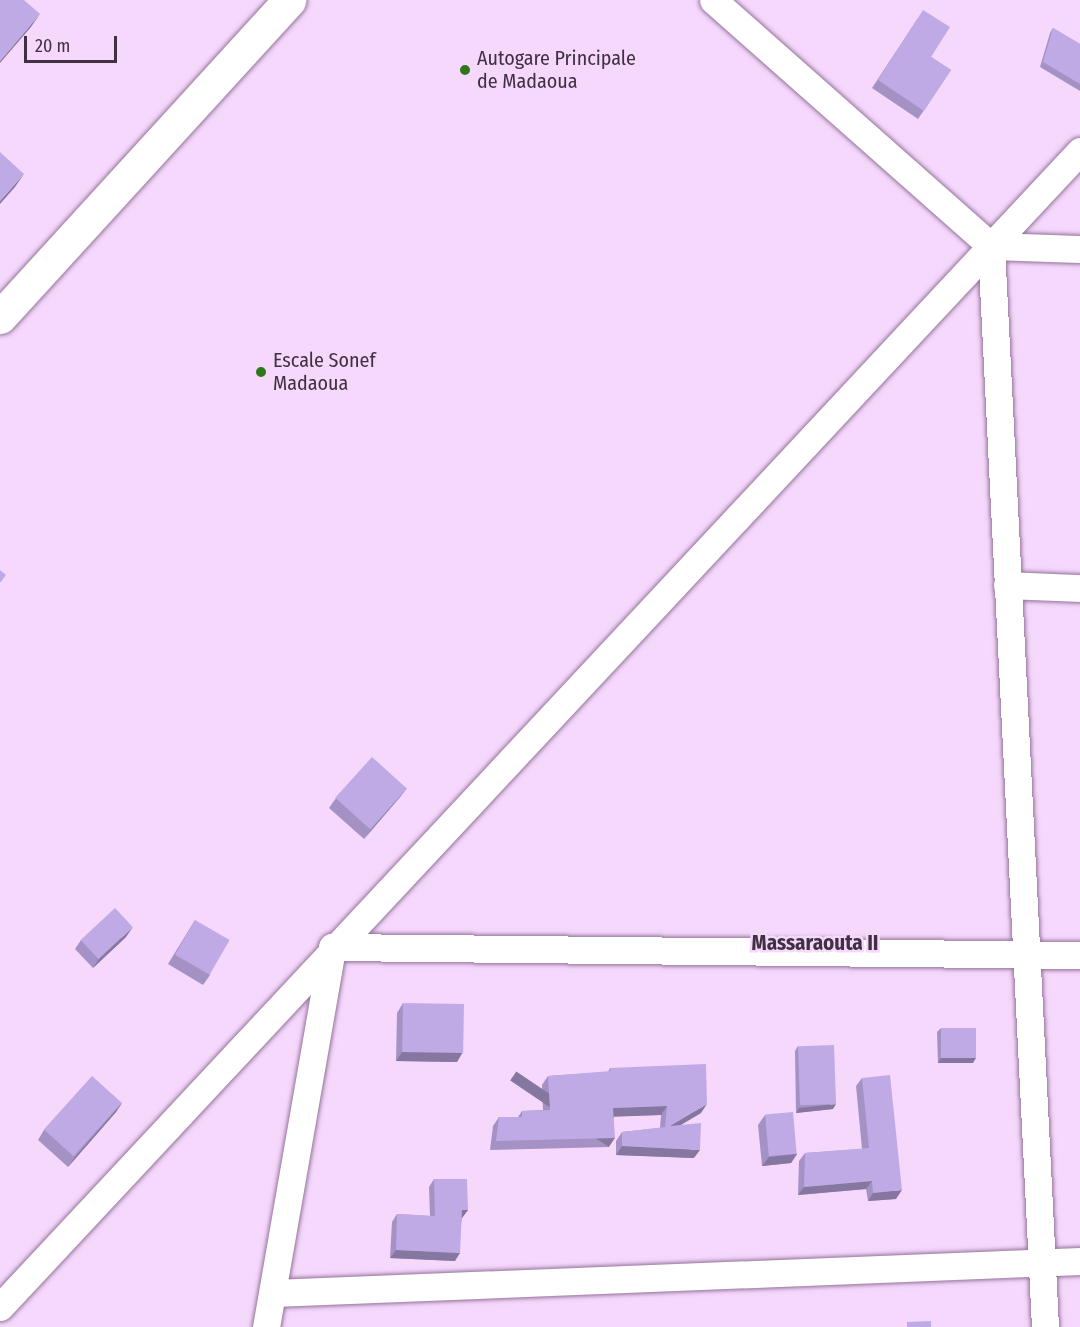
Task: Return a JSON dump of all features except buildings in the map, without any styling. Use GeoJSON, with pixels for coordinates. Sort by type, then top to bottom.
{"type":"FeatureCollection","features":[{"type":"Feature","properties":{"kind":"highway"},"geometry":{"type":"LineString","coordinates":[[0,316],[289,0]]}},
{"type":"Feature","properties":{"kind":"street"},"geometry":{"type":"LineString","coordinates":[[713,0],[991,246],[1080,249]]}},
{"type":"Feature","properties":{"kind":"street"},"geometry":{"type":"LineString","coordinates":[[0,1307],[332,947],[1080,151]]}},
{"type":"Feature","properties":{"kind":"street"},"geometry":{"type":"LineString","coordinates":[[991,246],[1045,1327]]}},
{"type":"Feature","properties":{"kind":"street"},"geometry":{"type":"LineString","coordinates":[[1007,585],[1080,588]]}},
{"type":"Feature","properties":{"kind":"street"},"geometry":{"type":"LineString","coordinates":[[332,947],[1080,955]]}},
{"type":"Feature","properties":{"kind":"street"},"geometry":{"type":"LineString","coordinates":[[266,1327],[332,947]]}},
{"type":"Feature","properties":{"kind":"street"},"geometry":{"type":"LineString","coordinates":[[273,1293],[1080,1262]]}},
{"type":"Feature","properties":{"kind":"place","name":"Autogare Principale de Madaoua"},"geometry":{"type":"Point","coordinates":[465,70]}},
{"type":"Feature","properties":{"kind":"place","name":"Escale Sonef Madaoua"},"geometry":{"type":"Point","coordinates":[261,372]}},
{"type":"Feature","properties":{"kind":"district","name":"Massaraouta II"},"geometry":{"type":"Point","coordinates":[815,943]}}]}
